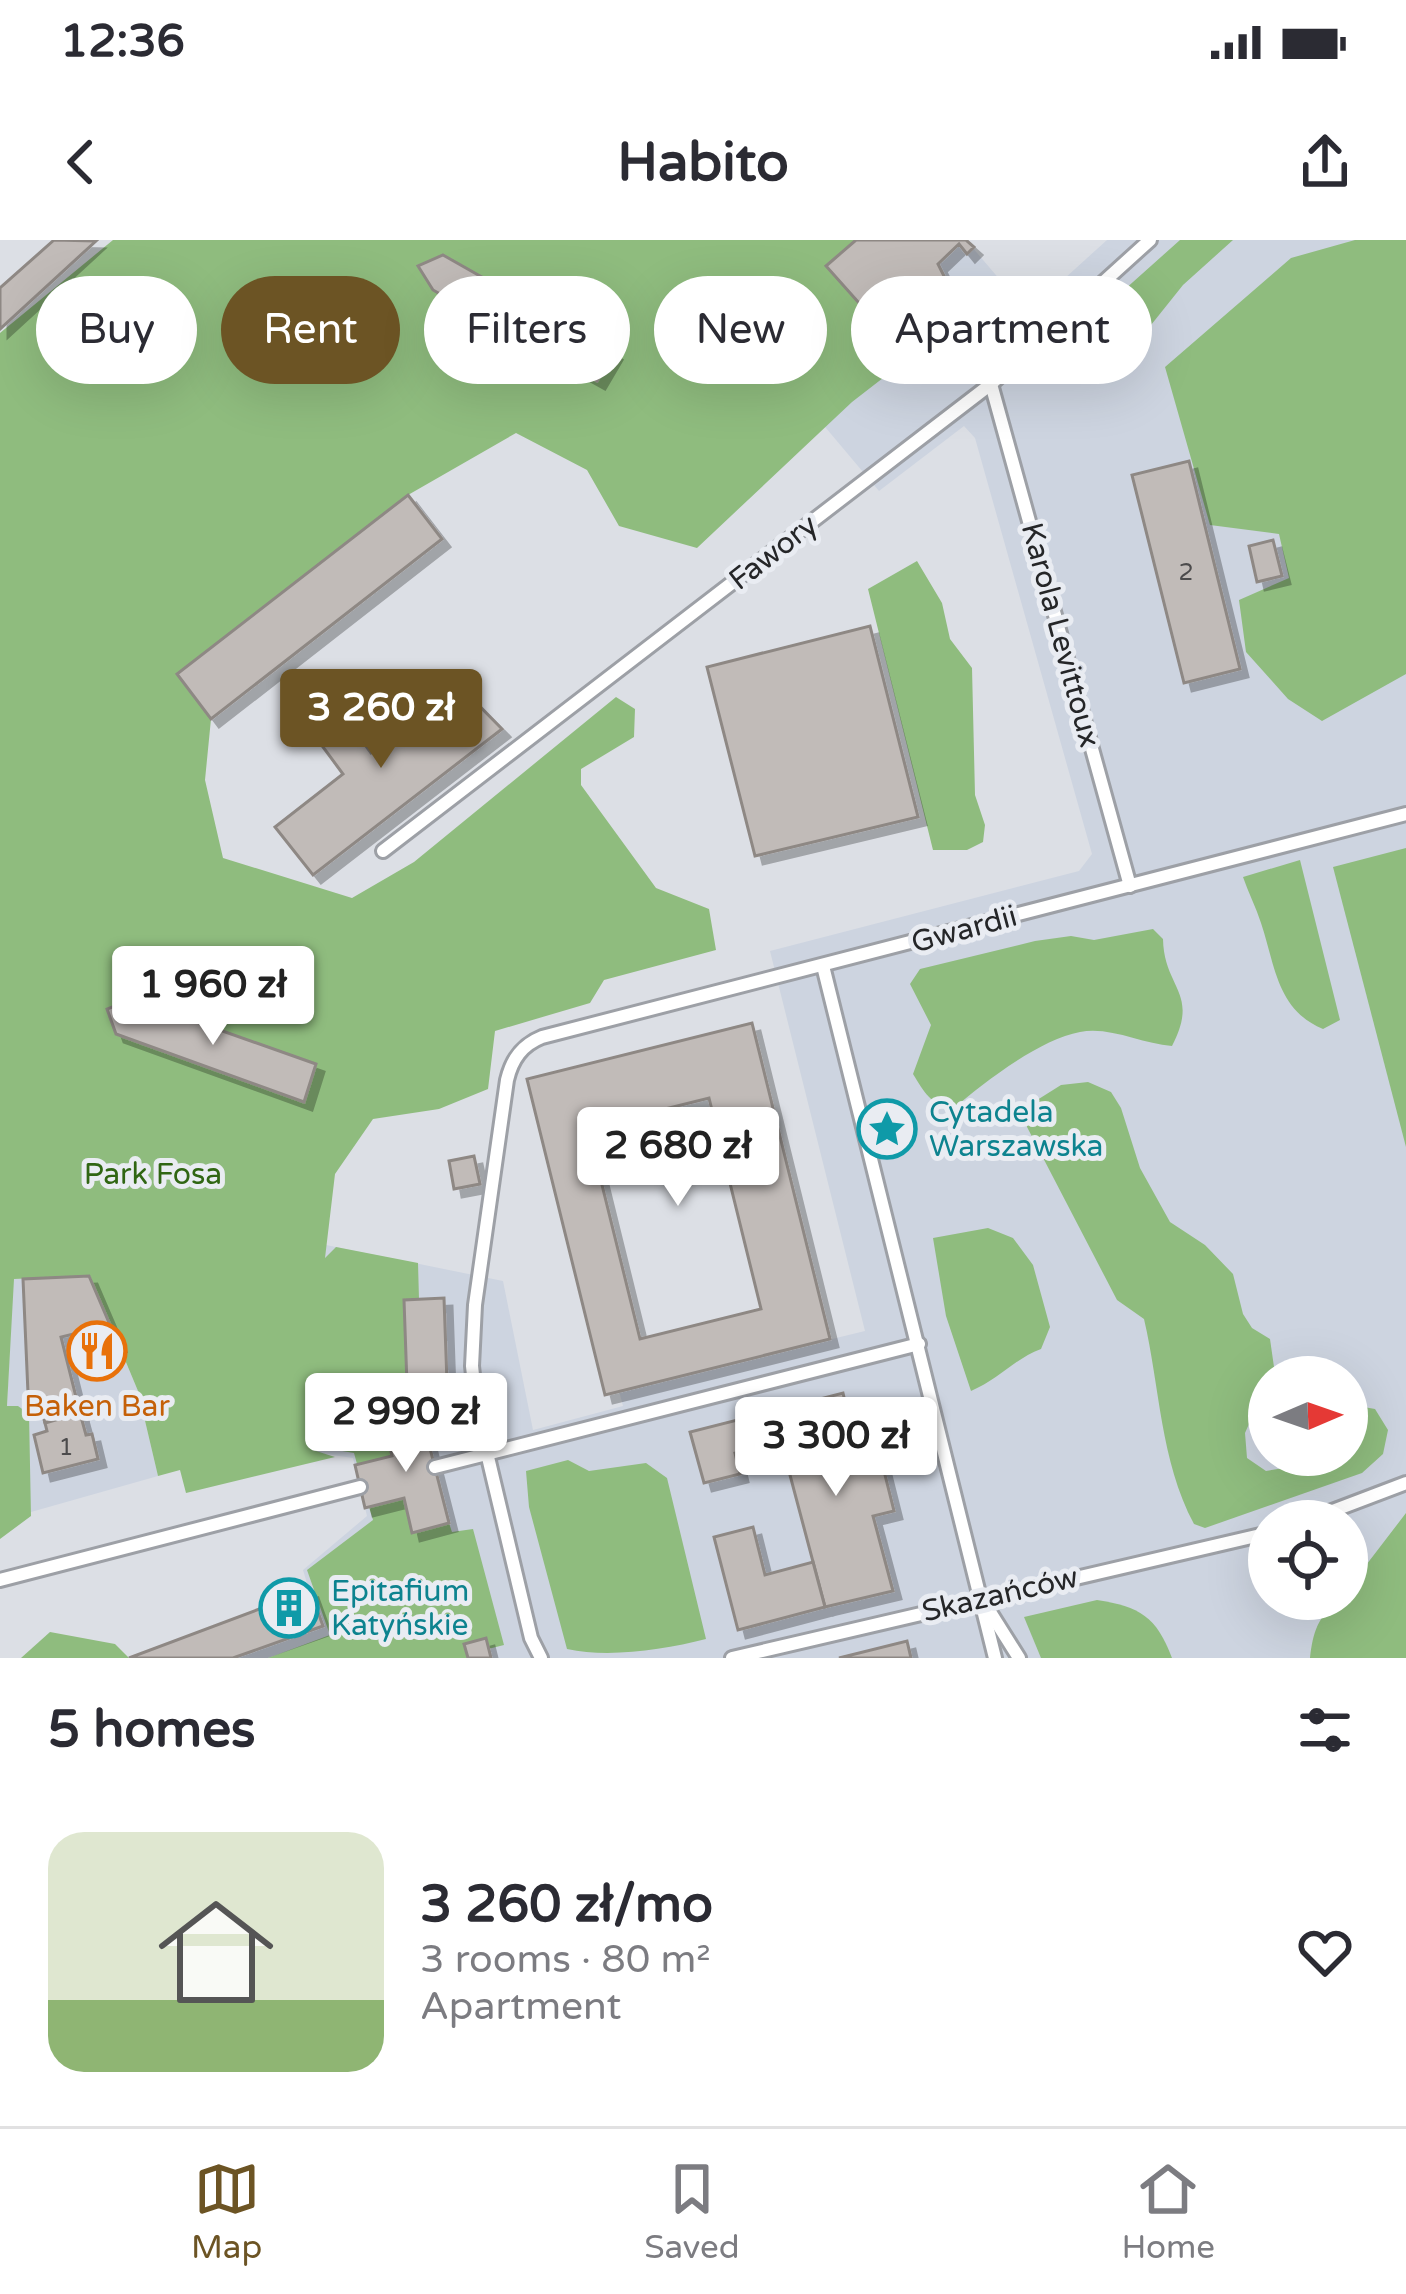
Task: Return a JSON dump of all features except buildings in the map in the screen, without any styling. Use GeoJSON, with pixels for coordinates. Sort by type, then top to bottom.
{"type":"FeatureCollection","features":[{"type":"Feature","properties":{"kind":"lane","name":"Fawory"},"geometry":{"type":"LineString","coordinates":[[1110,276],[1150,240]]}},
{"type":"Feature","properties":{"kind":"lane","name":"Fawory"},"geometry":{"type":"LineString","coordinates":[[383,850],[991,384]]}},
{"type":"Feature","properties":{"kind":"lane","name":"Karola Levittoux"},"geometry":{"type":"LineString","coordinates":[[991,384],[1130,886]]}},
{"type":"Feature","properties":{"kind":"lane","name":"Gwardii"},"geometry":{"type":"LineString","coordinates":[[486,1455],[476,1411],[472,1330],[507,1080],[523,1048],[542,1037],[1406,814]]}},
{"type":"Feature","properties":{"kind":"lane"},"geometry":{"type":"LineString","coordinates":[[824,966],[995,1658]]}},
{"type":"Feature","properties":{"kind":"lane"},"geometry":{"type":"LineString","coordinates":[[435,1467],[919,1344]]}},
{"type":"Feature","properties":{"kind":"lane"},"geometry":{"type":"LineString","coordinates":[[486,1455],[531,1638],[541,1658]]}},
{"type":"Feature","properties":{"kind":"lane"},"geometry":{"type":"LineString","coordinates":[[1363,1500],[1406,1484]]}},
{"type":"Feature","properties":{"kind":"lane"},"geometry":{"type":"LineString","coordinates":[[0,1580],[360,1487]]}},
{"type":"Feature","properties":{"kind":"lane","name":"Skazańców"},"geometry":{"type":"LineString","coordinates":[[732,1658],[1248,1538]]}},
{"type":"Feature","properties":{"kind":"lane"},"geometry":{"type":"LineString","coordinates":[[981,1598],[1019,1658]]}},
{"type":"Feature","properties":{"kind":"shaded area"},"geometry":{"type":"Polygon","coordinates":[[[856,240],[966,240],[997,276],[851,276],[851,384],[1152,384],[1152,276],[1067,276],[1107,240],[1406,240],[1406,1599],[1347,1658],[129,1658],[309,1590],[303,1570],[367,1516],[353,1458],[255,1444],[262,1232],[503,1281],[533,1430],[623,1406],[619,1391],[865,1331],[770,951],[1079,871],[1092,854],[975,438],[964,426],[879,491],[789,384],[827,384],[827,276],[743,276],[830,263],[856,240]]]}},
{"type":"Feature","properties":{"kind":"shaded area"},"geometry":{"type":"Polygon","coordinates":[[[89,1276],[138,1391],[158,1476],[31,1512],[28,1482],[7,1407],[13,1279],[89,1276]]]}},
{"type":"Feature","properties":{"kind":"green space","name":"Park Fosa"},"geometry":{"type":"Polygon","coordinates":[[[113,240],[856,240],[827,266],[851,293],[851,384],[875,384],[697,548],[619,526],[587,470],[516,433],[408,495],[177,674],[211,719],[205,780],[223,858],[352,898],[414,862],[616,697],[635,709],[634,737],[581,769],[581,785],[656,888],[709,909],[716,950],[604,980],[590,1003],[495,1031],[488,1089],[439,1109],[373,1119],[335,1174],[325,1258],[336,1247],[418,1263],[419,1299],[404,1301],[408,1384],[447,1383],[421,1413],[384,1423],[392,1456],[357,1464],[354,1453],[313,1446],[335,1457],[186,1493],[180,1470],[158,1476],[138,1391],[90,1276],[14,1279],[7,1406],[18,1406],[29,1414],[31,1516],[0,1539],[0,333],[36,303],[36,384],[197,384],[197,276],[69,276],[113,240]],[[132,999],[108,1009],[117,1034],[304,1101],[315,1064],[132,999]]]}},
{"type":"Feature","properties":{"kind":"green space"},"geometry":{"type":"Polygon","coordinates":[[[1180,240],[1233,240],[1183,285],[1152,324],[1152,276],[1140,276],[1180,240]]]}},
{"type":"Feature","properties":{"kind":"green space"},"geometry":{"type":"Polygon","coordinates":[[[1355,240],[1406,240],[1406,674],[1322,721],[1288,699],[1246,652],[1239,600],[1289,578],[1279,534],[1210,525],[1165,367],[1291,258],[1355,240]]]}},
{"type":"Feature","properties":{"kind":"green space"},"geometry":{"type":"Polygon","coordinates":[[[917,561],[942,603],[950,639],[972,668],[975,795],[985,825],[983,842],[967,850],[933,850],[868,589],[917,561]]]}},
{"type":"Feature","properties":{"kind":"green space"},"geometry":{"type":"Polygon","coordinates":[[[1406,848],[1406,1147],[1333,867],[1406,848]]]}},
{"type":"Feature","properties":{"kind":"green space"},"geometry":{"type":"Polygon","coordinates":[[[1300,860],[1340,1020],[1323,1029],[1296,1010],[1280,985],[1243,877],[1300,860]]]}},
{"type":"Feature","properties":{"kind":"green space"},"geometry":{"type":"Polygon","coordinates":[[[1153,929],[1163,939],[1182,1002],[1180,1028],[1172,1046],[1103,1031],[1064,1036],[996,1075],[953,1109],[934,1101],[913,1074],[931,1025],[910,984],[920,969],[1035,941],[1071,936],[1094,940],[1153,929]]]}},
{"type":"Feature","properties":{"kind":"green space"},"geometry":{"type":"Polygon","coordinates":[[[1088,1082],[1111,1092],[1121,1108],[1140,1168],[1170,1222],[1205,1245],[1233,1274],[1243,1314],[1252,1328],[1270,1339],[1272,1356],[1248,1356],[1248,1476],[1353,1476],[1285,1500],[1248,1500],[1248,1513],[1205,1528],[1194,1524],[1167,1449],[1144,1319],[1117,1300],[1027,1127],[1026,1107],[1061,1085],[1088,1082]]]}},
{"type":"Feature","properties":{"kind":"green space"},"geometry":{"type":"Polygon","coordinates":[[[988,1228],[1013,1238],[1033,1265],[1050,1327],[1041,1349],[971,1391],[946,1316],[933,1238],[988,1228]]]}},
{"type":"Feature","properties":{"kind":"green space"},"geometry":{"type":"Polygon","coordinates":[[[1368,1408],[1375,1409],[1388,1430],[1383,1454],[1368,1468],[1368,1408]]]}},
{"type":"Feature","properties":{"kind":"green space"},"geometry":{"type":"Polygon","coordinates":[[[568,1460],[589,1471],[646,1463],[667,1478],[706,1639],[636,1651],[567,1649],[529,1507],[526,1471],[568,1460]]]}},
{"type":"Feature","properties":{"kind":"green space"},"geometry":{"type":"Polygon","coordinates":[[[404,1498],[413,1532],[449,1523],[452,1532],[473,1529],[504,1645],[488,1649],[464,1645],[468,1658],[268,1658],[330,1635],[307,1570],[373,1520],[369,1507],[404,1498]]]}},
{"type":"Feature","properties":{"kind":"green space"},"geometry":{"type":"Polygon","coordinates":[[[1406,1513],[1406,1658],[1310,1658],[1321,1620],[1368,1620],[1368,1563],[1406,1513]]]}},
{"type":"Feature","properties":{"kind":"green space"},"geometry":{"type":"Polygon","coordinates":[[[1097,1600],[1145,1616],[1160,1632],[1172,1658],[1041,1658],[1024,1617],[1097,1600]]]}},
{"type":"Feature","properties":{"kind":"green space"},"geometry":{"type":"Polygon","coordinates":[[[50,1632],[115,1644],[129,1658],[21,1658],[50,1632]]]}},
{"type":"Feature","properties":{"kind":"place","name":"Cytadela Warszawska"},"geometry":{"type":"Point","coordinates":[887,1129]}},
{"type":"Feature","properties":{"kind":"place","name":"Baken Bar"},"geometry":{"type":"Point","coordinates":[97,1351]}},
{"type":"Feature","properties":{"kind":"place","name":"Epitafium Katyńskie"},"geometry":{"type":"Point","coordinates":[289,1608]}}]}
